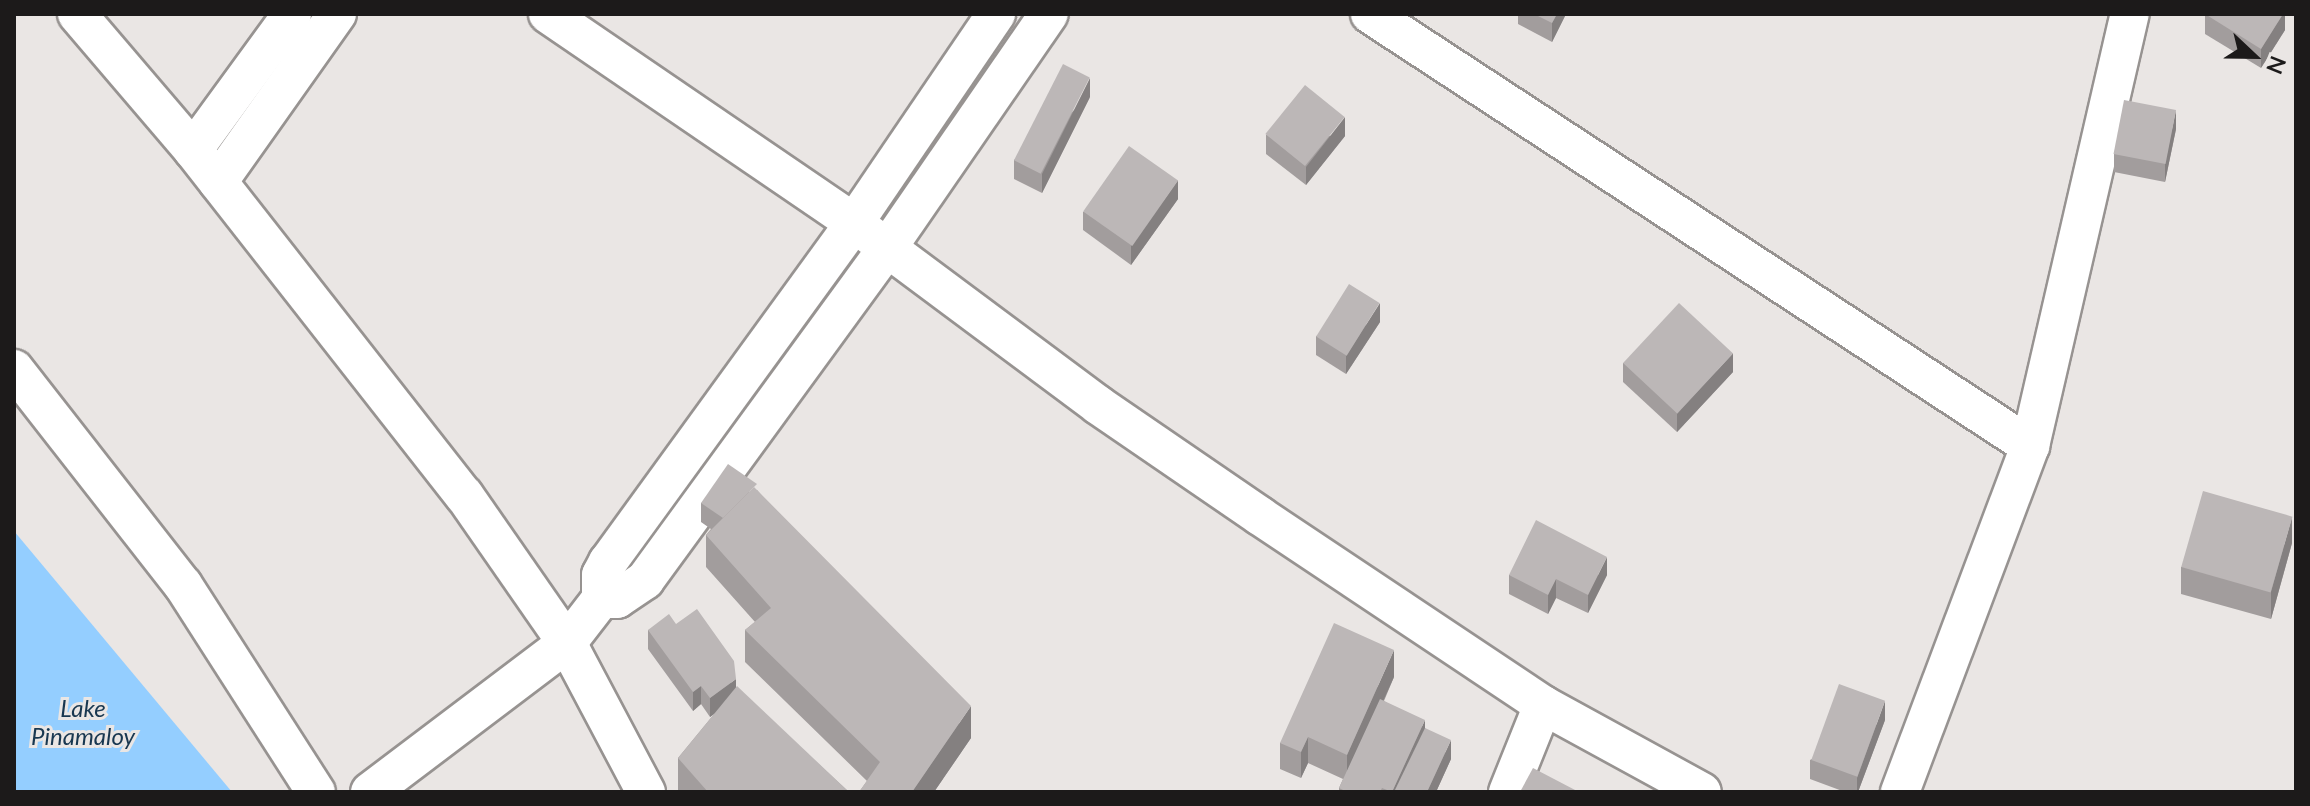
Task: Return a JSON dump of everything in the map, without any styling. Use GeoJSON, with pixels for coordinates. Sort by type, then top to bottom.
{"type":"FeatureCollection","features":[{"type":"Feature","properties":{"kind":"street"},"geometry":{"type":"LineString","coordinates":[[77,14],[193,150],[464,495],[567,643],[646,792]]}},
{"type":"Feature","properties":{"kind":"street"},"geometry":{"type":"LineString","coordinates":[[193,150],[292,14]]}},
{"type":"Feature","properties":{"kind":"street"},"geometry":{"type":"LineString","coordinates":[[218,182],[337,14]]}},
{"type":"Feature","properties":{"kind":"street"},"geometry":{"type":"LineString","coordinates":[[548,14],[888,247],[1098,405],[1543,705],[1702,792]]}},
{"type":"Feature","properties":{"kind":"street"},"geometry":{"type":"LineString","coordinates":[[370,792],[567,643],[601,599],[601,575],[608,562],[854,223],[996,14]]}},
{"type":"Feature","properties":{"kind":"street"},"geometry":{"type":"LineString","coordinates":[[601,599],[617,599],[645,580],[888,247],[1049,14]]}},
{"type":"Feature","properties":{"kind":"street"},"geometry":{"type":"LineString","coordinates":[[1370,14],[2030,446]]}},
{"type":"Feature","properties":{"kind":"street"},"geometry":{"type":"LineString","coordinates":[[1900,792],[2030,446],[2130,14]]}},
{"type":"Feature","properties":{"kind":"street"},"geometry":{"type":"LineString","coordinates":[[14,369],[183,585],[316,792]]}},
{"type":"Feature","properties":{"kind":"street"},"geometry":{"type":"LineString","coordinates":[[1508,792],[1543,705]]}},
{"type":"Feature","properties":{"kind":"water","name":"Lake Pinamaloy"},"geometry":{"type":"Polygon","coordinates":[[[14,531],[232,792],[14,792],[14,531]]]}},
{"type":"Feature","properties":{"kind":"building"},"geometry":{"type":"Polygon","coordinates":[[[1534,14],[1557,14],[1552,23],[1534,14]]]}},
{"type":"Feature","properties":{"kind":"building"},"geometry":{"type":"Polygon","coordinates":[[[2205,14],[2283,14],[2261,49],[2205,14]]]}},
{"type":"Feature","properties":{"kind":"building"},"geometry":{"type":"Polygon","coordinates":[[[1063,64],[1090,78],[1041,174],[1014,160],[1063,64]]]}},
{"type":"Feature","properties":{"kind":"building"},"geometry":{"type":"Polygon","coordinates":[[[1305,85],[1345,117],[1305,166],[1265,134],[1305,85]]]}},
{"type":"Feature","properties":{"kind":"building"},"geometry":{"type":"Polygon","coordinates":[[[2124,100],[2176,110],[2166,164],[2114,154],[2124,100]]]}},
{"type":"Feature","properties":{"kind":"building"},"geometry":{"type":"Polygon","coordinates":[[[1129,146],[1178,180],[1132,246],[1083,212],[1129,146]]]}},
{"type":"Feature","properties":{"kind":"building"},"geometry":{"type":"Polygon","coordinates":[[[1349,284],[1380,303],[1347,356],[1316,337],[1349,284]]]}},
{"type":"Feature","properties":{"kind":"building"},"geometry":{"type":"Polygon","coordinates":[[[1679,303],[1733,353],[1677,413],[1623,363],[1679,303]]]}},
{"type":"Feature","properties":{"kind":"building"},"geometry":{"type":"Polygon","coordinates":[[[728,464],[757,484],[723,518],[701,503],[728,464]]]}},
{"type":"Feature","properties":{"kind":"building"},"geometry":{"type":"Polygon","coordinates":[[[754,487],[971,706],[912,792],[859,792],[880,762],[745,630],[771,608],[706,535],[754,487]]]}},
{"type":"Feature","properties":{"kind":"building"},"geometry":{"type":"Polygon","coordinates":[[[2203,491],[2292,517],[2271,593],[2181,567],[2203,491]]]}},
{"type":"Feature","properties":{"kind":"building"},"geometry":{"type":"Polygon","coordinates":[[[1536,520],[1607,557],[1588,595],[1556,579],[1548,595],[1509,575],[1536,520]]]}},
{"type":"Feature","properties":{"kind":"building"},"geometry":{"type":"Polygon","coordinates":[[[697,609],[734,661],[736,679],[710,698],[701,686],[693,692],[648,630],[669,614],[676,624],[697,609]]]}},
{"type":"Feature","properties":{"kind":"building"},"geometry":{"type":"Polygon","coordinates":[[[1334,623],[1394,650],[1347,755],[1308,737],[1301,752],[1280,743],[1334,623]]]}},
{"type":"Feature","properties":{"kind":"building"},"geometry":{"type":"Polygon","coordinates":[[[1839,684],[1885,701],[1857,777],[1811,760],[1839,684]]]}},
{"type":"Feature","properties":{"kind":"building"},"geometry":{"type":"Polygon","coordinates":[[[737,686],[849,792],[708,792],[678,758],[737,686]]]}},
{"type":"Feature","properties":{"kind":"building"},"geometry":{"type":"Polygon","coordinates":[[[1380,699],[1425,720],[1392,792],[1382,788],[1380,792],[1347,792],[1339,788],[1380,699]]]}},
{"type":"Feature","properties":{"kind":"building"},"geometry":{"type":"Polygon","coordinates":[[[1425,728],[1451,740],[1427,792],[1394,792],[1425,728]]]}},
{"type":"Feature","properties":{"kind":"building"},"geometry":{"type":"Polygon","coordinates":[[[1533,768],[1577,791],[1577,792],[1520,792],[1533,768]]]}}]}
